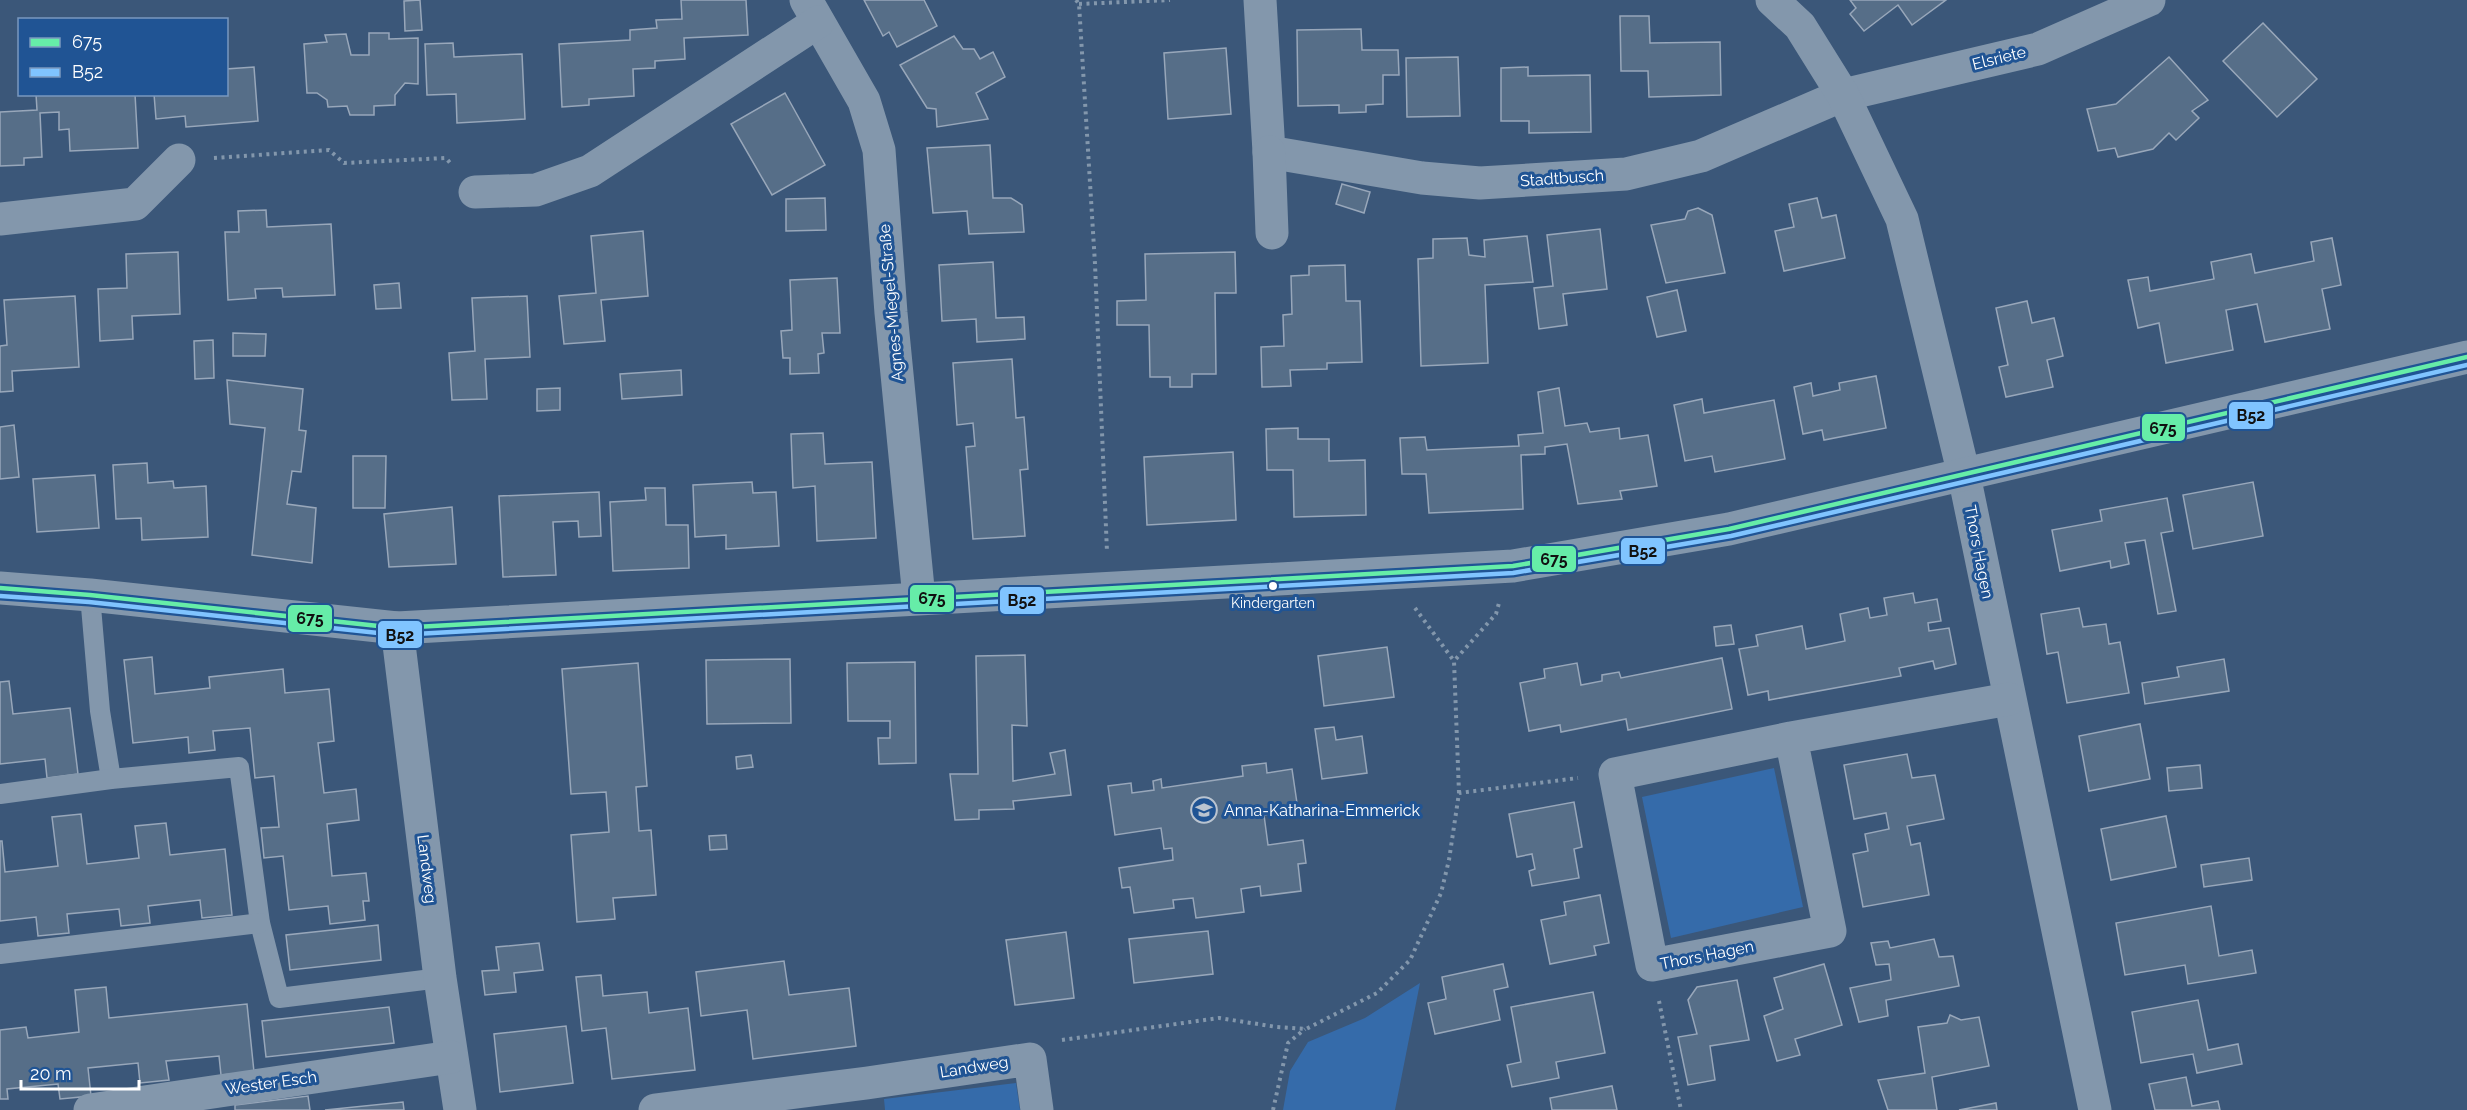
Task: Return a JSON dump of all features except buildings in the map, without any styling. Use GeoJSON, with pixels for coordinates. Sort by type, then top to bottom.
{"type":"FeatureCollection","features":[{"type":"Feature","properties":{"kind":"street"},"geometry":{"type":"LineString","coordinates":[[1260,0],[1272,232]]}},
{"type":"Feature","properties":{"kind":"street"},"geometry":{"type":"LineString","coordinates":[[1772,0],[1800,26],[1843,95],[1902,219],[1964,475]]}},
{"type":"Feature","properties":{"kind":"street","name":"Elsriete"},"geometry":{"type":"LineString","coordinates":[[1843,95],[2038,49],[2149,0]]}},
{"type":"Feature","properties":{"kind":"street","name":"Agnes-Miegel-Straße"},"geometry":{"type":"LineString","coordinates":[[475,192],[536,190],[590,171],[812,11],[864,101],[879,150],[891,313],[919,598]]}},
{"type":"Feature","properties":{"kind":"street","name":"Stadtbusch"},"geometry":{"type":"LineString","coordinates":[[1269,152],[1422,178],[1480,183],[1626,174],[1701,156],[1843,95]]}},
{"type":"Feature","properties":{"kind":"street"},"geometry":{"type":"LineString","coordinates":[[0,219],[135,204],[179,160]]}},
{"type":"Feature","properties":{"kind":"street"},"geometry":{"type":"LineString","coordinates":[[0,588],[397,628],[1513,566],[1730,529],[2467,357]]}},
{"type":"Feature","properties":{"kind":"street","name":"Thors Hagen"},"geometry":{"type":"LineString","coordinates":[[1964,475],[2095,1110]]}},
{"type":"Feature","properties":{"kind":"street","name":"Landweg"},"geometry":{"type":"LineString","coordinates":[[397,628],[440,978],[460,1110]]}},
{"type":"Feature","properties":{"kind":"street"},"geometry":{"type":"LineString","coordinates":[[1615,774],[1791,738],[2009,699]]}},
{"type":"Feature","properties":{"kind":"street","name":"Thors Hagen"},"geometry":{"type":"LineString","coordinates":[[1615,774],[1652,965],[1830,931],[1791,738]]}},
{"type":"Feature","properties":{"kind":"street","name":"Wester Esch"},"geometry":{"type":"LineString","coordinates":[[90,1110],[451,1057]]}},
{"type":"Feature","properties":{"kind":"street","name":"Landweg"},"geometry":{"type":"LineString","coordinates":[[655,1110],[868,1097],[1030,1059],[1037,1110]]}},
{"type":"Feature","properties":{"kind":"lane"},"geometry":{"type":"LineString","coordinates":[[90,596],[100,711],[111,779]]}},
{"type":"Feature","properties":{"kind":"lane"},"geometry":{"type":"LineString","coordinates":[[0,794],[111,779],[239,767],[260,923],[279,998],[440,978]]}},
{"type":"Feature","properties":{"kind":"lane"},"geometry":{"type":"LineString","coordinates":[[0,954],[260,923]]}},
{"type":"Feature","properties":{"kind":"path"},"geometry":{"type":"LineString","coordinates":[[1076,0],[1079,4],[1095,264],[1105,527],[1110,589]]}},
{"type":"Feature","properties":{"kind":"path"},"geometry":{"type":"LineString","coordinates":[[1079,4],[1170,0]]}},
{"type":"Feature","properties":{"kind":"path"},"geometry":{"type":"LineString","coordinates":[[179,160],[328,150],[344,163],[446,158],[475,192]]}},
{"type":"Feature","properties":{"kind":"path"},"geometry":{"type":"LineString","coordinates":[[1454,661],[1496,614],[1513,566]]}},
{"type":"Feature","properties":{"kind":"path"},"geometry":{"type":"LineString","coordinates":[[1273,1110],[1288,1043],[1305,1029],[1377,993],[1410,960],[1441,892],[1449,860],[1459,793],[1454,661],[1387,573]]}},
{"type":"Feature","properties":{"kind":"path"},"geometry":{"type":"LineString","coordinates":[[1459,793],[1615,774]]}},
{"type":"Feature","properties":{"kind":"path"},"geometry":{"type":"LineString","coordinates":[[1652,965],[1681,1110]]}},
{"type":"Feature","properties":{"kind":"path"},"geometry":{"type":"LineString","coordinates":[[1030,1059],[1045,1043],[1220,1018],[1305,1029]]}},
{"type":"Feature","properties":{"kind":"shaded area"},"geometry":{"type":"Polygon","coordinates":[[[1774,768],[1803,907],[1671,938],[1642,797],[1774,768]]]}},
{"type":"Feature","properties":{"kind":"shaded area"},"geometry":{"type":"Polygon","coordinates":[[[1420,983],[1395,1110],[1283,1110],[1290,1071],[1308,1042],[1365,1018],[1420,983]]]}},
{"type":"Feature","properties":{"kind":"shaded area"},"geometry":{"type":"Polygon","coordinates":[[[1016,1083],[1020,1110],[885,1110],[884,1099],[1016,1083]]]}},
{"type":"Feature","properties":{"kind":"transit line","name":"675"},"geometry":{"type":"LineString","coordinates":[[0,588],[90,595],[397,628],[1513,566],[1729,529],[2467,357]]}},
{"type":"Feature","properties":{"kind":"transit line","name":"B52"},"geometry":{"type":"LineString","coordinates":[[0,596],[89,602],[397,635],[1513,573],[1731,536],[2467,365]]}},
{"type":"Feature","properties":{"kind":"place","name":"Kindergarten"},"geometry":{"type":"Point","coordinates":[1273,586]}},
{"type":"Feature","properties":{"kind":"place","name":"Anna-Katharina-Emmerick"},"geometry":{"type":"Point","coordinates":[1204,810]}}]}
